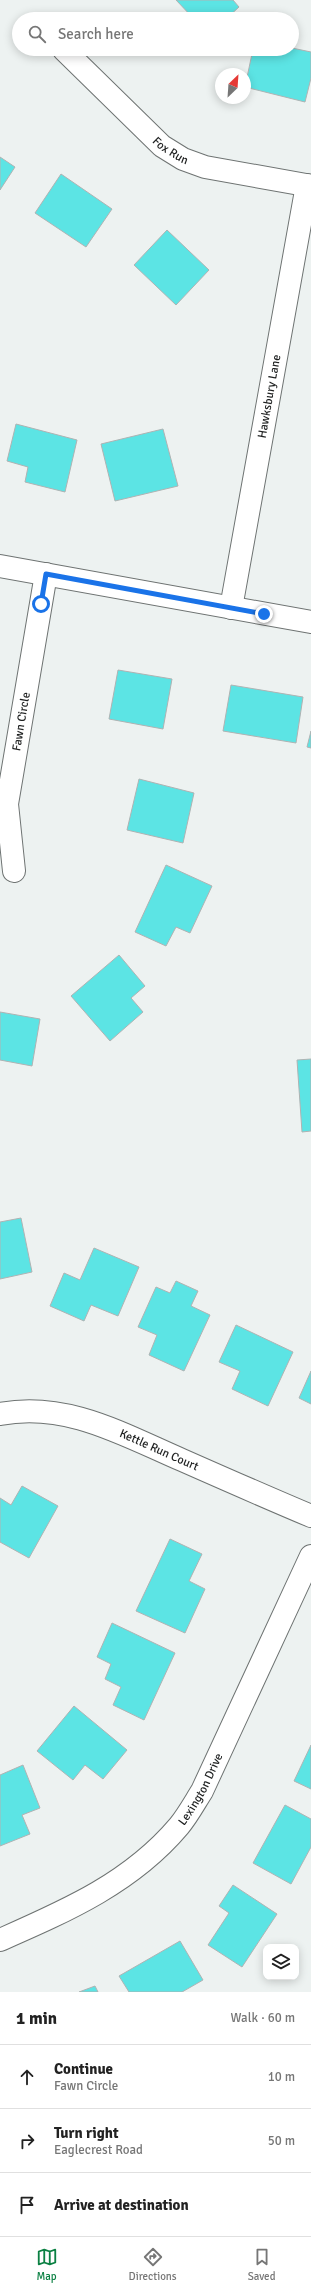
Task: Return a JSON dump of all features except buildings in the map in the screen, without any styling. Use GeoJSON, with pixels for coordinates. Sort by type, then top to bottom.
{"type":"FeatureCollection","features":[{"type":"Feature","properties":{"kind":"street","name":"Fox Run"},"geometry":{"type":"LineString","coordinates":[[70,56],[162,146],[183,158],[205,167],[309,186]]}},
{"type":"Feature","properties":{"kind":"street","name":"Hawksbury Lane"},"geometry":{"type":"LineString","coordinates":[[230,608],[309,186]]}},
{"type":"Feature","properties":{"kind":"street"},"geometry":{"type":"LineString","coordinates":[[0,566],[311,622]]}},
{"type":"Feature","properties":{"kind":"street","name":"Fawn Circle"},"geometry":{"type":"LineString","coordinates":[[14,871],[7,804],[46,574]]}},
{"type":"Feature","properties":{"kind":"street","name":"Kettle Run Court"},"geometry":{"type":"LineString","coordinates":[[0,1414],[35,1410],[56,1412],[97,1423],[311,1516]]}},
{"type":"Feature","properties":{"kind":"street","name":"Lexington Drive"},"geometry":{"type":"LineString","coordinates":[[0,1940],[90,1899],[134,1868],[180,1825],[202,1791],[311,1556]]}},
{"type":"Feature","properties":{"kind":"route"},"geometry":{"type":"LineString","coordinates":[[41,604],[46,574],[264,614]]}}]}
